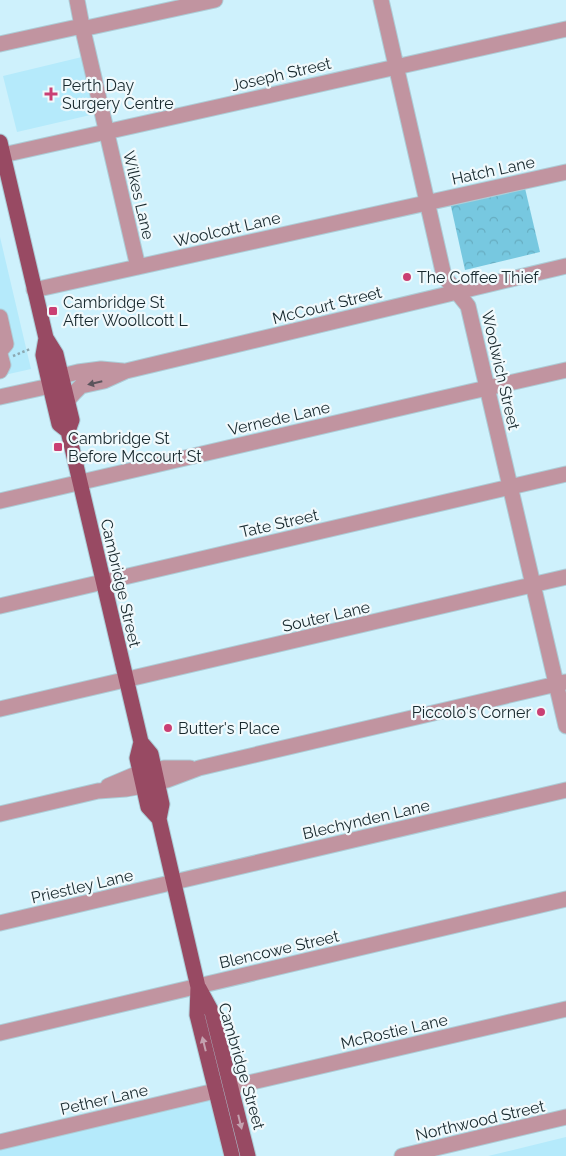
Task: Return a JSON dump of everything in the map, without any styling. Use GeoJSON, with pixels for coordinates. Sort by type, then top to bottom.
{"type":"FeatureCollection","features":[{"type":"Feature","properties":{"kind":"main road","name":"Cambridge Street"},"geometry":{"type":"LineString","coordinates":[[1,148],[46,338],[56,354],[62,376],[72,420],[68,431],[141,742],[151,754],[149,778],[162,804],[158,819],[198,987],[197,1015],[232,1156]]}},
{"type":"Feature","properties":{"kind":"main road","name":"Cambridge Street"},"geometry":{"type":"LineString","coordinates":[[46,338],[43,355],[50,386],[59,424],[68,431]]}},
{"type":"Feature","properties":{"kind":"main road","name":"Cambridge Street"},"geometry":{"type":"LineString","coordinates":[[198,987],[212,1012],[248,1156]]}},
{"type":"Feature","properties":{"kind":"street","name":"Wilkes Lane"},"geometry":{"type":"LineString","coordinates":[[77,0],[138,267]]}},
{"type":"Feature","properties":{"kind":"street"},"geometry":{"type":"LineString","coordinates":[[0,44],[215,0]]}},
{"type":"Feature","properties":{"kind":"street","name":"Woolwich Street"},"geometry":{"type":"LineString","coordinates":[[381,0],[444,276],[468,306],[533,585],[561,683],[566,726]]}},
{"type":"Feature","properties":{"kind":"street","name":"Joseph Street"},"geometry":{"type":"LineString","coordinates":[[1,148],[106,131],[566,29]]}},
{"type":"Feature","properties":{"kind":"street","name":"Hatch Lane"},"geometry":{"type":"LineString","coordinates":[[427,202],[566,172]]}},
{"type":"Feature","properties":{"kind":"street","name":"Woolcott Lane"},"geometry":{"type":"LineString","coordinates":[[34,290],[427,202]]}},
{"type":"Feature","properties":{"kind":"street","name":"McCourt Street"},"geometry":{"type":"LineString","coordinates":[[67,401],[81,386],[104,381],[126,372],[566,266]]}},
{"type":"Feature","properties":{"kind":"street"},"geometry":{"type":"LineString","coordinates":[[0,317],[6,344],[2,358]]}},
{"type":"Feature","properties":{"kind":"street","name":"McCourt Street"},"geometry":{"type":"LineString","coordinates":[[0,397],[50,386],[62,376],[78,372],[101,370],[126,372]]}},
{"type":"Feature","properties":{"kind":"street","name":"Vernede Lane"},"geometry":{"type":"LineString","coordinates":[[0,501],[566,370]]}},
{"type":"Feature","properties":{"kind":"street","name":"Tate Street"},"geometry":{"type":"LineString","coordinates":[[0,606],[566,474]]}},
{"type":"Feature","properties":{"kind":"street","name":"Souter Lane"},"geometry":{"type":"LineString","coordinates":[[0,709],[566,578]]}},
{"type":"Feature","properties":{"kind":"street"},"geometry":{"type":"LineString","coordinates":[[0,814],[98,791],[126,789],[164,768],[199,768],[561,683]]}},
{"type":"Feature","properties":{"kind":"street","name":"Blechynden Lane"},"geometry":{"type":"LineString","coordinates":[[173,882],[566,790]]}},
{"type":"Feature","properties":{"kind":"street","name":"Priestley Lane"},"geometry":{"type":"LineString","coordinates":[[0,924],[173,882]]}},
{"type":"Feature","properties":{"kind":"street","name":"Blencowe Street"},"geometry":{"type":"LineString","coordinates":[[0,1033],[566,899]]}},
{"type":"Feature","properties":{"kind":"street","name":"McRostie Lane"},"geometry":{"type":"LineString","coordinates":[[231,1087],[566,1009]]}},
{"type":"Feature","properties":{"kind":"street","name":"Pether Lane"},"geometry":{"type":"LineString","coordinates":[[0,1142],[215,1091]]}},
{"type":"Feature","properties":{"kind":"street","name":"Northwood Street"},"geometry":{"type":"LineString","coordinates":[[402,1156],[566,1117]]}},
{"type":"Feature","properties":{"kind":"path"},"geometry":{"type":"LineString","coordinates":[[2,358],[17,355],[30,349]]}},
{"type":"Feature","properties":{"kind":"shaded area","name":"Perth Day Surgery Centre"},"geometry":{"type":"Polygon","coordinates":[[[86,56],[99,113],[17,132],[3,76],[86,56]]]}},
{"type":"Feature","properties":{"kind":"shaded area"},"geometry":{"type":"Polygon","coordinates":[[[0,237],[31,369],[0,376],[0,237]]]}},
{"type":"Feature","properties":{"kind":"shaded area"},"geometry":{"type":"Polygon","coordinates":[[[224,1091],[236,1156],[0,1156],[0,1145],[224,1091]]]}},
{"type":"Feature","properties":{"kind":"shaded area"},"geometry":{"type":"Polygon","coordinates":[[[566,1137],[566,1156],[488,1156],[566,1137]]]}},
{"type":"Feature","properties":{"kind":"green space"},"geometry":{"type":"Polygon","coordinates":[[[524,184],[540,252],[465,270],[450,202],[524,184]]]}},
{"type":"Feature","properties":{"kind":"place","name":"Perth Day Surgery Centre"},"geometry":{"type":"Point","coordinates":[51,94]}},
{"type":"Feature","properties":{"kind":"place","name":"The Coffee Thief"},"geometry":{"type":"Point","coordinates":[407,277]}},
{"type":"Feature","properties":{"kind":"place","name":"Cambridge St After Woollcott L"},"geometry":{"type":"Point","coordinates":[53,311]}},
{"type":"Feature","properties":{"kind":"place","name":"Cambridge St Before Mccourt St"},"geometry":{"type":"Point","coordinates":[58,447]}},
{"type":"Feature","properties":{"kind":"place","name":"Piccolo's Corner"},"geometry":{"type":"Point","coordinates":[541,712]}},
{"type":"Feature","properties":{"kind":"place","name":"Butter's Place"},"geometry":{"type":"Point","coordinates":[168,728]}}]}
